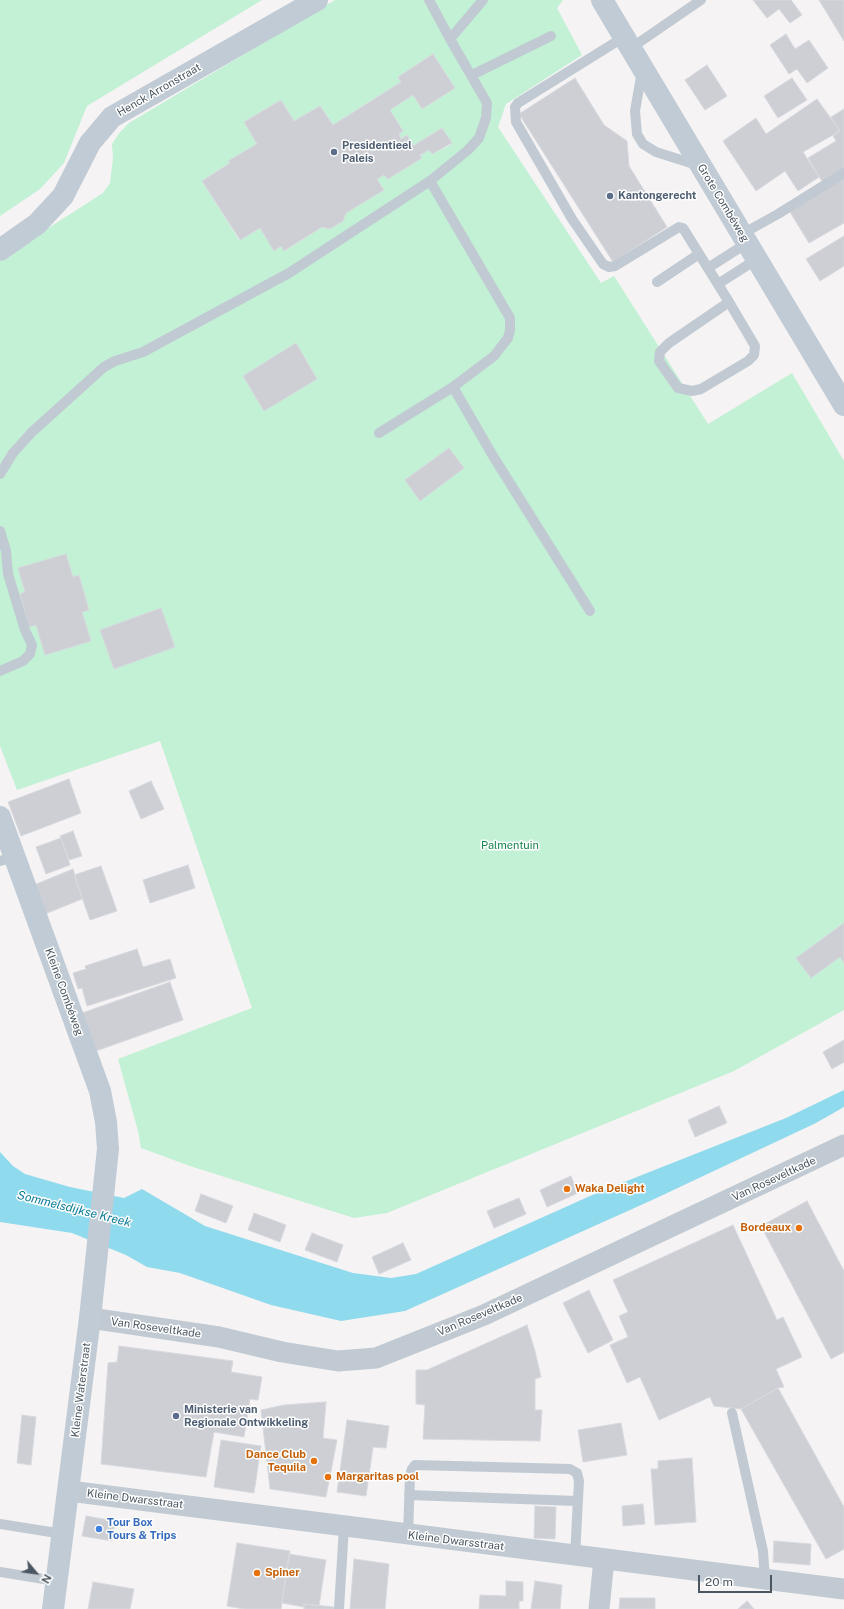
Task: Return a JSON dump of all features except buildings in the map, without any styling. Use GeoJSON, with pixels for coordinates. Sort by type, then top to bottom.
{"type":"FeatureCollection","features":[{"type":"Feature","properties":{"kind":"main road","name":"Henck Arronstraat"},"geometry":{"type":"LineString","coordinates":[[0,250],[36,224],[63,196],[90,143],[112,117],[318,0]]}},
{"type":"Feature","properties":{"kind":"main road","name":"Grote Combéweg"},"geometry":{"type":"LineString","coordinates":[[602,0],[844,405]]}},
{"type":"Feature","properties":{"kind":"main road","name":"Kleine Combéweg"},"geometry":{"type":"LineString","coordinates":[[0,817],[7,859],[100,1091],[106,1122],[108,1149],[106,1171]]}},
{"type":"Feature","properties":{"kind":"main road","name":"Kleine Waterstraat"},"geometry":{"type":"LineString","coordinates":[[53,1609],[90,1318],[106,1171]]}},
{"type":"Feature","properties":{"kind":"street","name":"Van Roseveltkade"},"geometry":{"type":"LineString","coordinates":[[90,1318],[219,1337],[282,1352],[338,1361],[376,1358],[484,1315],[844,1145]]}},
{"type":"Feature","properties":{"kind":"street","name":"Kleine Dwarsstraat"},"geometry":{"type":"LineString","coordinates":[[69,1491],[844,1589]]}},
{"type":"Feature","properties":{"kind":"street"},"geometry":{"type":"LineString","coordinates":[[599,1609],[604,1559]]}},
{"type":"Feature","properties":{"kind":"lane"},"geometry":{"type":"LineString","coordinates":[[0,474],[12,453],[32,432],[104,367],[115,361],[143,352],[289,273],[430,181],[468,150],[479,138],[486,118],[487,103],[429,0]]}},
{"type":"Feature","properties":{"kind":"lane"},"geometry":{"type":"LineString","coordinates":[[450,39],[483,0]]}},
{"type":"Feature","properties":{"kind":"lane"},"geometry":{"type":"LineString","coordinates":[[701,0],[518,103],[514,112],[516,122],[572,219],[603,264],[609,267],[616,266],[679,227],[683,228],[729,302],[755,346],[754,355],[748,361],[701,389],[692,391],[678,388],[659,361],[660,352],[669,343],[729,302]]}},
{"type":"Feature","properties":{"kind":"lane"},"geometry":{"type":"LineString","coordinates":[[472,75],[551,36]]}},
{"type":"Feature","properties":{"kind":"lane"},"geometry":{"type":"LineString","coordinates":[[642,67],[635,111],[637,134],[643,144],[656,152],[702,166]]}},
{"type":"Feature","properties":{"kind":"lane"},"geometry":{"type":"LineString","coordinates":[[718,284],[749,245],[778,214],[844,173]]}},
{"type":"Feature","properties":{"kind":"lane"},"geometry":{"type":"LineString","coordinates":[[379,433],[453,386],[494,356],[508,338],[510,330],[510,318],[430,181]]}},
{"type":"Feature","properties":{"kind":"lane"},"geometry":{"type":"LineString","coordinates":[[708,268],[749,245]]}},
{"type":"Feature","properties":{"kind":"lane"},"geometry":{"type":"LineString","coordinates":[[657,282],[699,254]]}},
{"type":"Feature","properties":{"kind":"lane"},"geometry":{"type":"LineString","coordinates":[[453,386],[493,456],[590,611]]}},
{"type":"Feature","properties":{"kind":"lane"},"geometry":{"type":"LineString","coordinates":[[0,531],[6,551],[8,574],[25,630],[32,645],[30,654],[23,661],[0,671]]}},
{"type":"Feature","properties":{"kind":"lane"},"geometry":{"type":"LineString","coordinates":[[732,1413],[763,1551],[766,1580]]}},
{"type":"Feature","properties":{"kind":"lane"},"geometry":{"type":"LineString","coordinates":[[408,1535],[409,1494],[412,1469],[420,1464],[570,1469],[577,1473],[578,1501],[575,1556]]}},
{"type":"Feature","properties":{"kind":"lane"},"geometry":{"type":"LineString","coordinates":[[409,1494],[578,1501]]}},
{"type":"Feature","properties":{"kind":"lane"},"geometry":{"type":"LineString","coordinates":[[0,1524],[63,1534]]}},
{"type":"Feature","properties":{"kind":"lane"},"geometry":{"type":"LineString","coordinates":[[339,1609],[344,1526]]}},
{"type":"Feature","properties":{"kind":"lane"},"geometry":{"type":"LineString","coordinates":[[0,1572],[56,1581]]}},
{"type":"Feature","properties":{"kind":"green space"},"geometry":{"type":"Polygon","coordinates":[[[0,0],[262,0],[87,106],[64,163],[40,189],[0,216],[0,0]]]}},
{"type":"Feature","properties":{"kind":"green space","name":"Palmentuin"},"geometry":{"type":"Polygon","coordinates":[[[335,0],[563,0],[557,8],[582,55],[506,104],[498,127],[601,283],[614,276],[708,424],[792,373],[844,461],[844,1010],[734,1071],[387,1213],[354,1218],[190,1166],[141,1148],[138,1131],[118,1059],[252,1008],[160,741],[17,790],[0,746],[0,259],[103,193],[110,183],[113,158],[112,144],[120,132],[129,123],[335,0]],[[433,54],[398,77],[401,82],[333,125],[320,106],[294,121],[281,100],[244,122],[257,144],[229,161],[230,163],[202,181],[239,240],[260,228],[274,250],[281,246],[285,251],[322,227],[330,229],[343,221],[346,213],[384,190],[377,179],[384,175],[388,179],[422,158],[420,155],[429,150],[432,154],[452,144],[442,128],[413,146],[407,135],[401,139],[399,134],[403,131],[390,110],[413,95],[422,109],[455,88],[433,54]]]}},
{"type":"Feature","properties":{"kind":"water","name":"Sommelsdijkse Kreek"},"geometry":{"type":"Polygon","coordinates":[[[844,1090],[844,1107],[816,1123],[650,1201],[405,1311],[341,1321],[271,1305],[180,1273],[147,1267],[126,1255],[72,1233],[0,1222],[0,1152],[13,1166],[25,1174],[70,1187],[124,1198],[142,1189],[205,1226],[353,1273],[391,1278],[416,1274],[599,1192],[786,1118],[844,1090]]]}},
{"type":"Feature","properties":{"kind":"place","name":"Presidentieel Paleis"},"geometry":{"type":"Point","coordinates":[334,152]}},
{"type":"Feature","properties":{"kind":"place","name":"Kantongerecht"},"geometry":{"type":"Point","coordinates":[610,196]}},
{"type":"Feature","properties":{"kind":"place","name":"Waka Delight"},"geometry":{"type":"Point","coordinates":[567,1189]}},
{"type":"Feature","properties":{"kind":"place","name":"Bordeaux"},"geometry":{"type":"Point","coordinates":[799,1228]}},
{"type":"Feature","properties":{"kind":"place","name":"Ministerie van Regionale Ontwikkeling"},"geometry":{"type":"Point","coordinates":[176,1416]}},
{"type":"Feature","properties":{"kind":"place","name":"Dance Club Tequila"},"geometry":{"type":"Point","coordinates":[314,1461]}},
{"type":"Feature","properties":{"kind":"place","name":"Margaritas pool"},"geometry":{"type":"Point","coordinates":[328,1477]}},
{"type":"Feature","properties":{"kind":"place","name":"Tour Box Tours & Trips"},"geometry":{"type":"Point","coordinates":[99,1529]}},
{"type":"Feature","properties":{"kind":"place","name":"Spiner"},"geometry":{"type":"Point","coordinates":[257,1573]}}]}
